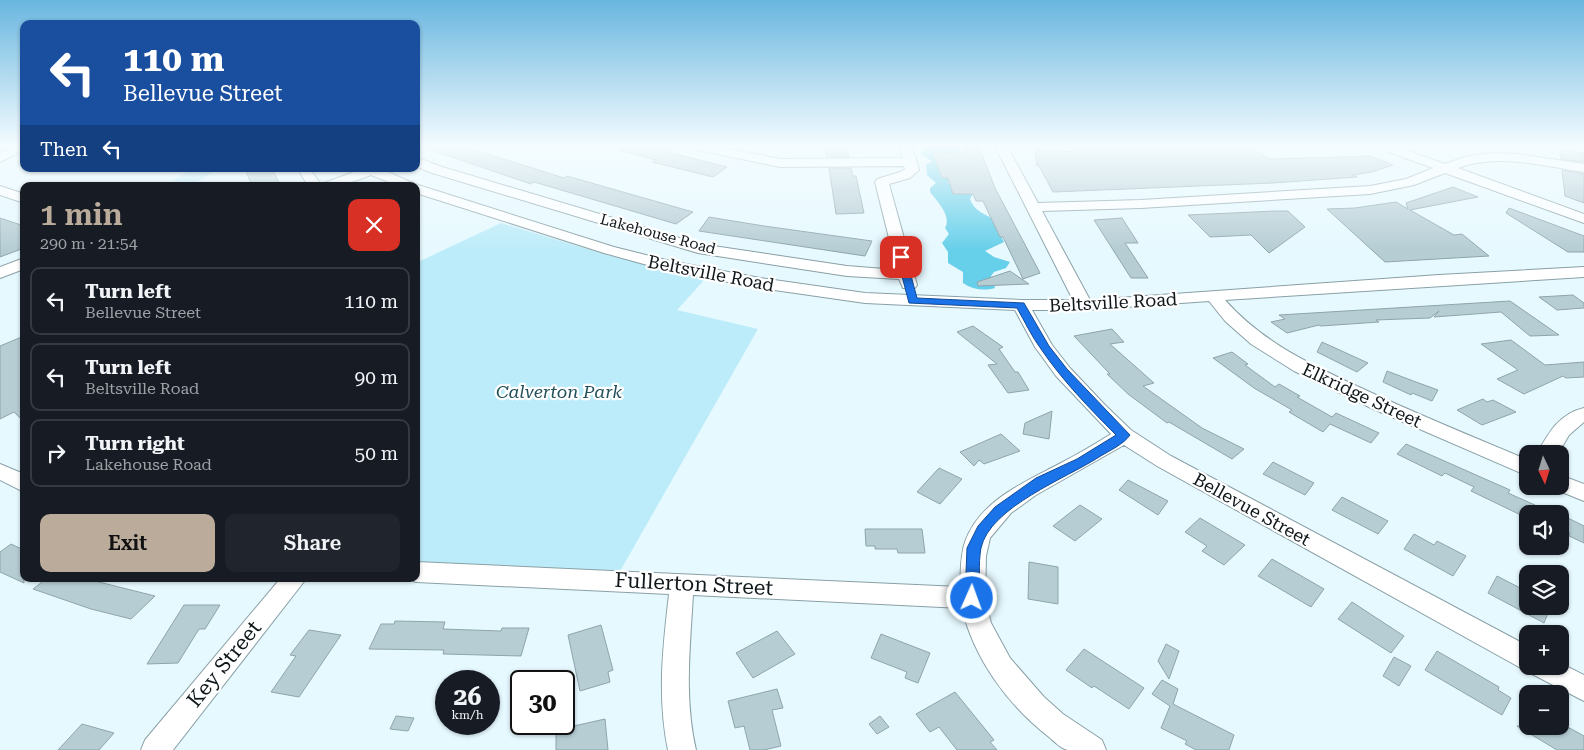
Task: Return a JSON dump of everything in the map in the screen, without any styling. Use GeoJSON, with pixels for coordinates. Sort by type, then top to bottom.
{"type":"FeatureCollection","features":[{"type":"Feature","properties":{"kind":"street","name":"Lakehouse Road"},"geometry":{"type":"LineString","coordinates":[[474,181],[703,249],[847,272],[906,275]]}},
{"type":"Feature","properties":{"kind":"street"},"geometry":{"type":"LineString","coordinates":[[885,181],[882,182],[913,301]]}},
{"type":"Feature","properties":{"kind":"street"},"geometry":{"type":"LineString","coordinates":[[1020,181],[1084,305]]}},
{"type":"Feature","properties":{"kind":"street"},"geometry":{"type":"LineString","coordinates":[[1034,206],[1141,204],[1349,192],[1396,186],[1410,181]]}},
{"type":"Feature","properties":{"kind":"street"},"geometry":{"type":"LineString","coordinates":[[1480,181],[1584,219]]}},
{"type":"Feature","properties":{"kind":"street","name":"Beltsville Road"},"geometry":{"type":"LineString","coordinates":[[420,189],[609,250],[686,269],[865,298],[1021,305],[1084,305],[1584,272]]}},
{"type":"Feature","properties":{"kind":"street"},"geometry":{"type":"LineString","coordinates":[[0,190],[19,197]]}},
{"type":"Feature","properties":{"kind":"street"},"geometry":{"type":"LineString","coordinates":[[0,200],[19,197]]}},
{"type":"Feature","properties":{"kind":"street"},"geometry":{"type":"LineString","coordinates":[[513,220],[543,202]]}},
{"type":"Feature","properties":{"kind":"street"},"geometry":{"type":"LineString","coordinates":[[686,269],[703,249]]}},
{"type":"Feature","properties":{"kind":"street"},"geometry":{"type":"LineString","coordinates":[[0,274],[20,265]]}},
{"type":"Feature","properties":{"kind":"street","name":"Elkridge Street"},"geometry":{"type":"LineString","coordinates":[[1213,296],[1252,336],[1301,368],[1378,404],[1519,465]]}},
{"type":"Feature","properties":{"kind":"street","name":"Bellevue Street"},"geometry":{"type":"LineString","coordinates":[[1021,305],[1044,347],[1063,372],[1124,435],[1164,461],[1519,654]]}},
{"type":"Feature","properties":{"kind":"street"},"geometry":{"type":"LineString","coordinates":[[1552,445],[1568,421],[1584,414]]}},
{"type":"Feature","properties":{"kind":"street"},"geometry":{"type":"LineString","coordinates":[[1092,750],[1044,715],[1024,695],[996,660],[982,634],[972,598],[974,548],[983,530],[1000,511],[1040,482],[1081,462],[1124,435]]}},
{"type":"Feature","properties":{"kind":"street"},"geometry":{"type":"LineString","coordinates":[[1569,487],[1584,494]]}},
{"type":"Feature","properties":{"kind":"street","name":"Fullerton Street"},"geometry":{"type":"LineString","coordinates":[[420,572],[972,598]]}},
{"type":"Feature","properties":{"kind":"street","name":"Key Street"},"geometry":{"type":"LineString","coordinates":[[155,750],[292,582]]}},
{"type":"Feature","properties":{"kind":"street"},"geometry":{"type":"LineString","coordinates":[[682,583],[675,682],[675,710],[682,750]]}},
{"type":"Feature","properties":{"kind":"street"},"geometry":{"type":"LineString","coordinates":[[1558,675],[1584,689]]}},
{"type":"Feature","properties":{"kind":"green space"},"geometry":{"type":"Polygon","coordinates":[[[172,181],[198,181],[197,182],[172,181]]]}},
{"type":"Feature","properties":{"kind":"green space","name":"Calverton Park"},"geometry":{"type":"Polygon","coordinates":[[[501,223],[607,255],[705,279],[677,310],[758,329],[619,573],[420,564],[420,261],[501,223]]]}},
{"type":"Feature","properties":{"kind":"shaded area"},"geometry":{"type":"Polygon","coordinates":[[[934,181],[950,181],[948,183],[974,192],[970,199],[974,206],[992,218],[1004,242],[985,251],[994,257],[1010,262],[1006,268],[994,272],[991,276],[995,288],[979,289],[963,283],[963,272],[948,263],[948,252],[942,243],[949,234],[945,228],[947,219],[943,209],[930,192],[930,188],[936,183],[934,181]]]}},
{"type":"Feature","properties":{"kind":"building"},"geometry":{"type":"Polygon","coordinates":[[[250,181],[279,182],[250,182],[250,181]]]}},
{"type":"Feature","properties":{"kind":"building"},"geometry":{"type":"Polygon","coordinates":[[[522,181],[584,181],[693,212],[676,224],[534,182],[531,184],[522,181]]]}},
{"type":"Feature","properties":{"kind":"building"},"geometry":{"type":"Polygon","coordinates":[[[831,181],[857,181],[864,213],[836,214],[831,181]]]}},
{"type":"Feature","properties":{"kind":"building"},"geometry":{"type":"Polygon","coordinates":[[[949,181],[992,181],[1040,273],[1023,279],[983,201],[976,201],[973,194],[953,194],[949,181]]]}},
{"type":"Feature","properties":{"kind":"building"},"geometry":{"type":"Polygon","coordinates":[[[1047,181],[1301,181],[1273,183],[1053,192],[1047,181]]]}},
{"type":"Feature","properties":{"kind":"building"},"geometry":{"type":"Polygon","coordinates":[[[1563,181],[1584,181],[1584,203],[1565,196],[1563,181]]]}},
{"type":"Feature","properties":{"kind":"building"},"geometry":{"type":"Polygon","coordinates":[[[1453,187],[1478,197],[1410,210],[1454,235],[1462,234],[1489,256],[1385,262],[1327,209],[1355,208],[1396,202],[1408,209],[1406,203],[1453,187]]]}},
{"type":"Feature","properties":{"kind":"building"},"geometry":{"type":"Polygon","coordinates":[[[1509,208],[1584,236],[1584,252],[1568,252],[1506,213],[1509,208]]]}},
{"type":"Feature","properties":{"kind":"building"},"geometry":{"type":"Polygon","coordinates":[[[1288,211],[1305,227],[1269,253],[1251,235],[1210,237],[1188,215],[1288,211]]]}},
{"type":"Feature","properties":{"kind":"building"},"geometry":{"type":"Polygon","coordinates":[[[709,217],[872,241],[865,256],[699,231],[709,217]]]}},
{"type":"Feature","properties":{"kind":"building"},"geometry":{"type":"Polygon","coordinates":[[[0,218],[20,225],[20,250],[0,257],[0,218]]]}},
{"type":"Feature","properties":{"kind":"building"},"geometry":{"type":"Polygon","coordinates":[[[1122,218],[1138,243],[1125,243],[1148,278],[1131,278],[1094,220],[1122,218]]]}},
{"type":"Feature","properties":{"kind":"building"},"geometry":{"type":"Polygon","coordinates":[[[1010,271],[1029,284],[978,286],[977,282],[1010,271]]]}},
{"type":"Feature","properties":{"kind":"building"},"geometry":{"type":"Polygon","coordinates":[[[1573,295],[1584,303],[1584,308],[1557,310],[1539,297],[1573,295]]]}},
{"type":"Feature","properties":{"kind":"building"},"geometry":{"type":"Polygon","coordinates":[[[1510,301],[1559,335],[1530,336],[1501,312],[1434,317],[1439,311],[1430,318],[1319,325],[1287,333],[1271,322],[1285,319],[1279,315],[1510,301]]]}},
{"type":"Feature","properties":{"kind":"building"},"geometry":{"type":"Polygon","coordinates":[[[973,326],[1003,347],[999,349],[1015,372],[1018,372],[1029,390],[1008,393],[988,365],[997,364],[957,332],[973,326]]]}},
{"type":"Feature","properties":{"kind":"building"},"geometry":{"type":"Polygon","coordinates":[[[1112,329],[1124,342],[1110,344],[1154,383],[1143,386],[1202,428],[1244,449],[1232,459],[1169,422],[1167,423],[1128,394],[1107,374],[1110,374],[1074,336],[1112,329]]]}},
{"type":"Feature","properties":{"kind":"building"},"geometry":{"type":"Polygon","coordinates":[[[20,338],[20,418],[14,412],[0,419],[0,346],[20,338]]]}},
{"type":"Feature","properties":{"kind":"building"},"geometry":{"type":"Polygon","coordinates":[[[1511,340],[1545,365],[1584,362],[1584,377],[1566,378],[1563,376],[1524,394],[1497,379],[1518,370],[1481,344],[1511,340]]]}},
{"type":"Feature","properties":{"kind":"building"},"geometry":{"type":"Polygon","coordinates":[[[1322,342],[1368,363],[1357,372],[1317,352],[1322,342]]]}},
{"type":"Feature","properties":{"kind":"building"},"geometry":{"type":"Polygon","coordinates":[[[1232,352],[1248,364],[1245,365],[1275,387],[1279,384],[1300,396],[1297,397],[1332,417],[1336,413],[1379,433],[1371,443],[1330,424],[1323,432],[1289,412],[1292,410],[1254,388],[1213,358],[1232,352]]]}},
{"type":"Feature","properties":{"kind":"building"},"geometry":{"type":"Polygon","coordinates":[[[1387,371],[1438,390],[1432,401],[1412,393],[1411,395],[1383,382],[1387,371]]]}},
{"type":"Feature","properties":{"kind":"building"},"geometry":{"type":"Polygon","coordinates":[[[1483,399],[1487,402],[1493,400],[1516,412],[1482,425],[1457,410],[1483,399]]]}},
{"type":"Feature","properties":{"kind":"building"},"geometry":{"type":"Polygon","coordinates":[[[1052,411],[1049,439],[1023,434],[1025,423],[1052,411]]]}},
{"type":"Feature","properties":{"kind":"building"},"geometry":{"type":"Polygon","coordinates":[[[1001,434],[1020,451],[984,464],[979,460],[974,466],[960,452],[1001,434]]]}},
{"type":"Feature","properties":{"kind":"building"},"geometry":{"type":"Polygon","coordinates":[[[1406,444],[1510,490],[1508,493],[1535,505],[1519,505],[1519,514],[1471,491],[1474,487],[1445,473],[1442,476],[1397,454],[1406,444]]]}},
{"type":"Feature","properties":{"kind":"building"},"geometry":{"type":"Polygon","coordinates":[[[1273,462],[1314,483],[1305,495],[1263,474],[1273,462]]]}},
{"type":"Feature","properties":{"kind":"building"},"geometry":{"type":"Polygon","coordinates":[[[939,468],[962,479],[940,504],[917,492],[939,468]]]}},
{"type":"Feature","properties":{"kind":"building"},"geometry":{"type":"Polygon","coordinates":[[[1128,480],[1168,501],[1158,515],[1119,490],[1128,480]]]}},
{"type":"Feature","properties":{"kind":"building"},"geometry":{"type":"Polygon","coordinates":[[[1342,497],[1388,521],[1378,534],[1332,510],[1342,497]]]}},
{"type":"Feature","properties":{"kind":"building"},"geometry":{"type":"Polygon","coordinates":[[[1080,505],[1102,519],[1075,541],[1053,526],[1080,505]]]}},
{"type":"Feature","properties":{"kind":"building"},"geometry":{"type":"Polygon","coordinates":[[[1200,518],[1245,545],[1224,565],[1202,551],[1207,546],[1185,532],[1200,518]]]}},
{"type":"Feature","properties":{"kind":"building"},"geometry":{"type":"Polygon","coordinates":[[[1569,518],[1584,526],[1584,543],[1569,536],[1569,518]]]}},
{"type":"Feature","properties":{"kind":"building"},"geometry":{"type":"Polygon","coordinates":[[[865,529],[922,529],[925,553],[898,553],[897,549],[875,549],[875,546],[866,546],[865,529]]]}},
{"type":"Feature","properties":{"kind":"building"},"geometry":{"type":"Polygon","coordinates":[[[1414,534],[1434,545],[1437,541],[1466,556],[1453,576],[1404,549],[1414,534]]]}},
{"type":"Feature","properties":{"kind":"building"},"geometry":{"type":"Polygon","coordinates":[[[11,544],[20,548],[20,581],[0,572],[0,552],[11,544]]]}},
{"type":"Feature","properties":{"kind":"building"},"geometry":{"type":"Polygon","coordinates":[[[1272,559],[1324,589],[1311,607],[1258,576],[1272,559]]]}},
{"type":"Feature","properties":{"kind":"building"},"geometry":{"type":"Polygon","coordinates":[[[1029,562],[1058,567],[1058,604],[1028,599],[1029,562]]]}},
{"type":"Feature","properties":{"kind":"building"},"geometry":{"type":"Polygon","coordinates":[[[1497,576],[1519,587],[1519,610],[1488,593],[1497,576]]]}},
{"type":"Feature","properties":{"kind":"building"},"geometry":{"type":"Polygon","coordinates":[[[42,582],[99,582],[155,596],[131,619],[91,609],[33,589],[42,582]]]}},
{"type":"Feature","properties":{"kind":"building"},"geometry":{"type":"Polygon","coordinates":[[[1352,602],[1404,636],[1391,653],[1338,619],[1352,602]]]}},
{"type":"Feature","properties":{"kind":"building"},"geometry":{"type":"Polygon","coordinates":[[[184,605],[220,605],[205,629],[199,629],[178,663],[147,664],[184,605]]]}},
{"type":"Feature","properties":{"kind":"building"},"geometry":{"type":"Polygon","coordinates":[[[1529,615],[1547,615],[1544,623],[1529,615]]]}},
{"type":"Feature","properties":{"kind":"building"},"geometry":{"type":"Polygon","coordinates":[[[395,621],[445,622],[443,629],[501,631],[502,628],[529,628],[521,656],[443,654],[444,650],[369,649],[381,624],[394,624],[395,621]]]}},
{"type":"Feature","properties":{"kind":"building"},"geometry":{"type":"Polygon","coordinates":[[[601,625],[613,670],[608,672],[610,682],[580,691],[568,635],[601,625]]]}},
{"type":"Feature","properties":{"kind":"building"},"geometry":{"type":"Polygon","coordinates":[[[309,630],[341,635],[299,697],[271,692],[296,656],[290,655],[309,630]]]}},
{"type":"Feature","properties":{"kind":"building"},"geometry":{"type":"Polygon","coordinates":[[[777,631],[795,654],[753,678],[736,653],[777,631]]]}},
{"type":"Feature","properties":{"kind":"building"},"geometry":{"type":"Polygon","coordinates":[[[881,634],[930,653],[918,683],[905,678],[907,672],[871,658],[881,634]]]}},
{"type":"Feature","properties":{"kind":"building"},"geometry":{"type":"Polygon","coordinates":[[[1166,644],[1179,651],[1169,679],[1158,661],[1166,644]]]}},
{"type":"Feature","properties":{"kind":"building"},"geometry":{"type":"Polygon","coordinates":[[[1084,649],[1144,688],[1129,709],[1094,686],[1092,688],[1066,670],[1084,649]]]}},
{"type":"Feature","properties":{"kind":"building"},"geometry":{"type":"Polygon","coordinates":[[[1437,651],[1499,687],[1498,690],[1511,698],[1502,715],[1425,670],[1437,651]]]}},
{"type":"Feature","properties":{"kind":"building"},"geometry":{"type":"Polygon","coordinates":[[[1394,657],[1411,666],[1399,686],[1383,676],[1394,657]]]}},
{"type":"Feature","properties":{"kind":"building"},"geometry":{"type":"Polygon","coordinates":[[[1162,680],[1178,689],[1173,704],[1234,735],[1229,750],[1196,750],[1185,744],[1187,741],[1161,728],[1170,706],[1152,694],[1162,680]]]}},
{"type":"Feature","properties":{"kind":"building"},"geometry":{"type":"Polygon","coordinates":[[[777,689],[783,708],[772,710],[781,746],[764,750],[750,750],[744,726],[735,728],[728,701],[777,689]]]}},
{"type":"Feature","properties":{"kind":"building"},"geometry":{"type":"Polygon","coordinates":[[[955,692],[994,740],[990,742],[997,750],[957,750],[939,727],[930,732],[916,714],[955,692]]]}},
{"type":"Feature","properties":{"kind":"building"},"geometry":{"type":"Polygon","coordinates":[[[396,716],[414,718],[408,731],[390,729],[396,716]]]}},
{"type":"Feature","properties":{"kind":"building"},"geometry":{"type":"Polygon","coordinates":[[[880,716],[889,727],[877,734],[869,724],[880,716]]]}},
{"type":"Feature","properties":{"kind":"building"},"geometry":{"type":"Polygon","coordinates":[[[605,719],[608,750],[556,750],[556,735],[575,735],[575,726],[605,719]]]}},
{"type":"Feature","properties":{"kind":"building"},"geometry":{"type":"Polygon","coordinates":[[[82,724],[114,733],[99,750],[58,750],[82,724]]]}},
{"type":"Feature","properties":{"kind":"building"},"geometry":{"type":"Polygon","coordinates":[[[1569,728],[1584,736],[1584,750],[1557,750],[1532,735],[1569,735],[1569,728]]]}},
{"type":"Feature","properties":{"kind":"route"},"geometry":{"type":"LineString","coordinates":[[901,257],[913,301],[1021,305],[1044,347],[1063,372],[1124,435],[1081,462],[1040,482],[1000,511],[991,520],[983,530],[974,548],[972,598]]}}]}
